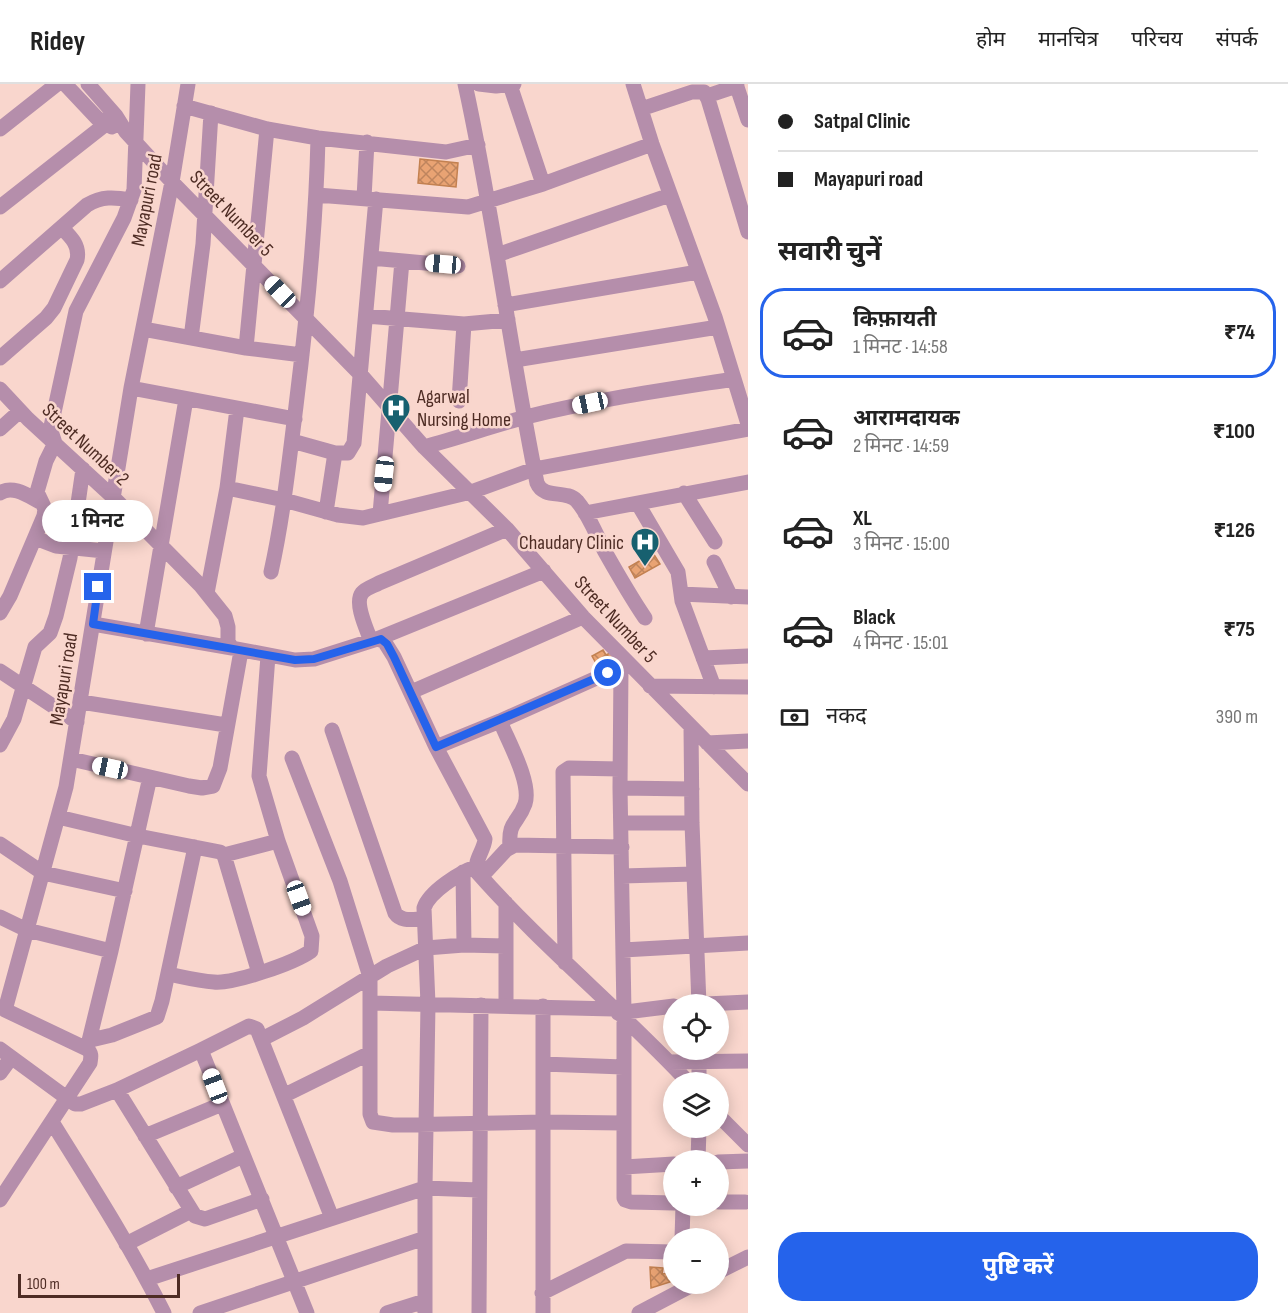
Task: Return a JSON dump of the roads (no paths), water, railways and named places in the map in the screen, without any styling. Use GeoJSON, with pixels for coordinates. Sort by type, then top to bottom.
{"type":"FeatureCollection","features":[{"type":"Feature","properties":{"kind":"street"},"geometry":{"type":"LineString","coordinates":[[0,129],[57,84]]}},
{"type":"Feature","properties":{"kind":"street"},"geometry":{"type":"LineString","coordinates":[[65,84],[131,137]]}},
{"type":"Feature","properties":{"kind":"street"},"geometry":{"type":"LineString","coordinates":[[88,84],[110,120]]}},
{"type":"Feature","properties":{"kind":"street"},"geometry":{"type":"LineString","coordinates":[[0,613],[10,596],[44,516],[45,509],[37,492],[39,479],[53,437],[76,311],[131,200],[136,172],[131,137],[138,84]]}},
{"type":"Feature","properties":{"kind":"street","name":"Mayapuri road"},"geometry":{"type":"LineString","coordinates":[[89,1044],[2,1016],[43,873],[71,759],[131,388],[172,182],[188,84]]}},
{"type":"Feature","properties":{"kind":"street"},"geometry":{"type":"LineString","coordinates":[[465,84],[478,145],[524,418],[539,489],[572,497],[585,513],[619,577],[645,618]]}},
{"type":"Feature","properties":{"kind":"street"},"geometry":{"type":"LineString","coordinates":[[479,84],[512,85],[543,184]]}},
{"type":"Feature","properties":{"kind":"street"},"geometry":{"type":"LineString","coordinates":[[633,84],[652,144],[718,327],[748,424]]}},
{"type":"Feature","properties":{"kind":"street"},"geometry":{"type":"LineString","coordinates":[[707,96],[737,85],[748,120]]}},
{"type":"Feature","properties":{"kind":"street"},"geometry":{"type":"LineString","coordinates":[[641,109],[698,91],[704,92],[748,232]]}},
{"type":"Feature","properties":{"kind":"street"},"geometry":{"type":"LineString","coordinates":[[184,106],[267,129],[318,138],[446,152],[478,145]]}},
{"type":"Feature","properties":{"kind":"street"},"geometry":{"type":"LineString","coordinates":[[191,338],[200,281],[212,113]]}},
{"type":"Feature","properties":{"kind":"street"},"geometry":{"type":"LineString","coordinates":[[0,207],[110,120]]}},
{"type":"Feature","properties":{"kind":"street"},"geometry":{"type":"LineString","coordinates":[[246,348],[267,129]]}},
{"type":"Feature","properties":{"kind":"street","name":"Street Number 5"},"geometry":{"type":"LineString","coordinates":[[131,137],[361,375],[424,447],[507,529],[625,665],[650,686],[748,784]]}},
{"type":"Feature","properties":{"kind":"street"},"geometry":{"type":"LineString","coordinates":[[271,572],[284,500],[303,355],[317,195],[318,138]]}},
{"type":"Feature","properties":{"kind":"street"},"geometry":{"type":"LineString","coordinates":[[292,441],[335,453],[348,453],[354,443],[371,258],[367,142]]}},
{"type":"Feature","properties":{"kind":"street"},"geometry":{"type":"LineString","coordinates":[[317,195],[468,207],[543,184],[652,144]]}},
{"type":"Feature","properties":{"kind":"street"},"geometry":{"type":"LineString","coordinates":[[497,255],[670,195]]}},
{"type":"Feature","properties":{"kind":"street"},"geometry":{"type":"LineString","coordinates":[[0,281],[87,205],[96,200],[111,197],[131,200]]}},
{"type":"Feature","properties":{"kind":"street"},"geometry":{"type":"LineString","coordinates":[[0,358],[46,318],[54,308],[79,252],[74,241],[62,228]]}},
{"type":"Feature","properties":{"kind":"street"},"geometry":{"type":"LineString","coordinates":[[371,258],[458,266]]}},
{"type":"Feature","properties":{"kind":"street"},"geometry":{"type":"LineString","coordinates":[[380,514],[402,261]]}},
{"type":"Feature","properties":{"kind":"street"},"geometry":{"type":"LineString","coordinates":[[366,316],[464,324],[507,312],[698,272]]}},
{"type":"Feature","properties":{"kind":"street"},"geometry":{"type":"LineString","coordinates":[[459,401],[464,324]]}},
{"type":"Feature","properties":{"kind":"street"},"geometry":{"type":"LineString","coordinates":[[515,360],[718,327]]}},
{"type":"Feature","properties":{"kind":"street"},"geometry":{"type":"LineString","coordinates":[[143,329],[246,348],[303,355]]}},
{"type":"Feature","properties":{"kind":"street"},"geometry":{"type":"LineString","coordinates":[[0,376],[46,424],[53,437]]}},
{"type":"Feature","properties":{"kind":"street"},"geometry":{"type":"LineString","coordinates":[[424,447],[524,418],[624,396],[734,379]]}},
{"type":"Feature","properties":{"kind":"street"},"geometry":{"type":"LineString","coordinates":[[131,388],[295,419]]}},
{"type":"Feature","properties":{"kind":"street","name":"Street Number 2"},"geometry":{"type":"LineString","coordinates":[[0,389],[20,411],[53,437],[207,593],[225,616],[228,642],[236,650]]}},
{"type":"Feature","properties":{"kind":"street"},"geometry":{"type":"LineString","coordinates":[[146,634],[186,399]]}},
{"type":"Feature","properties":{"kind":"street"},"geometry":{"type":"LineString","coordinates":[[207,593],[226,488],[237,409]]}},
{"type":"Feature","properties":{"kind":"street"},"geometry":{"type":"LineString","coordinates":[[0,429],[20,411]]}},
{"type":"Feature","properties":{"kind":"street"},"geometry":{"type":"LineString","coordinates":[[226,488],[352,518],[380,514],[471,492],[534,469],[748,429]]}},
{"type":"Feature","properties":{"kind":"street"},"geometry":{"type":"LineString","coordinates":[[326,512],[335,453]]}},
{"type":"Feature","properties":{"kind":"street"},"geometry":{"type":"LineString","coordinates":[[0,745],[14,719],[35,647],[47,638],[53,627],[71,548],[83,469]]}},
{"type":"Feature","properties":{"kind":"street"},"geometry":{"type":"LineString","coordinates":[[585,513],[743,483],[748,497]]}},
{"type":"Feature","properties":{"kind":"street"},"geometry":{"type":"LineString","coordinates":[[0,494],[7,489],[15,490],[42,503]]}},
{"type":"Feature","properties":{"kind":"street"},"geometry":{"type":"LineString","coordinates":[[684,494],[715,542]]}},
{"type":"Feature","properties":{"kind":"street"},"geometry":{"type":"LineString","coordinates":[[638,504],[678,572],[681,594],[714,687]]}},
{"type":"Feature","properties":{"kind":"street"},"geometry":{"type":"LineString","coordinates":[[374,640],[359,603],[359,597],[366,589],[507,529]]}},
{"type":"Feature","properties":{"kind":"street"},"geometry":{"type":"LineString","coordinates":[[35,538],[48,545],[104,551]]}},
{"type":"Feature","properties":{"kind":"street"},"geometry":{"type":"LineString","coordinates":[[714,562],[731,597]]}},
{"type":"Feature","properties":{"kind":"street"},"geometry":{"type":"LineString","coordinates":[[93,624],[263,655],[295,660],[314,659],[374,640],[544,571]]}},
{"type":"Feature","properties":{"kind":"street"},"geometry":{"type":"LineString","coordinates":[[681,594],[748,597]]}},
{"type":"Feature","properties":{"kind":"street"},"geometry":{"type":"LineString","coordinates":[[411,692],[583,617]]}},
{"type":"Feature","properties":{"kind":"street"},"geometry":{"type":"LineString","coordinates":[[374,640],[381,639],[387,644],[436,747],[485,839],[474,872],[464,945]]}},
{"type":"Feature","properties":{"kind":"street"},"geometry":{"type":"LineString","coordinates":[[71,759],[202,788],[213,786],[220,768],[236,650]]}},
{"type":"Feature","properties":{"kind":"street"},"geometry":{"type":"LineString","coordinates":[[168,974],[215,983],[230,981],[260,973],[305,955],[310,951],[312,945],[312,936],[278,841],[259,776],[263,655]]}},
{"type":"Feature","properties":{"kind":"street"},"geometry":{"type":"LineString","coordinates":[[703,658],[748,656]]}},
{"type":"Feature","properties":{"kind":"street"},"geometry":{"type":"LineString","coordinates":[[436,747],[625,665],[620,769],[623,1194],[625,1200],[631,1202],[663,1203]]}},
{"type":"Feature","properties":{"kind":"street"},"geometry":{"type":"LineString","coordinates":[[0,671],[77,722]]}},
{"type":"Feature","properties":{"kind":"street"},"geometry":{"type":"LineString","coordinates":[[650,686],[748,687]]}},
{"type":"Feature","properties":{"kind":"street"},"geometry":{"type":"LineString","coordinates":[[81,702],[226,725]]}},
{"type":"Feature","properties":{"kind":"street"},"geometry":{"type":"LineString","coordinates":[[500,721],[526,789],[525,804],[510,828],[510,847]]}},
{"type":"Feature","properties":{"kind":"street"},"geometry":{"type":"LineString","coordinates":[[691,727],[697,945],[695,994]]}},
{"type":"Feature","properties":{"kind":"street"},"geometry":{"type":"LineString","coordinates":[[332,730],[395,913],[403,919],[423,919]]}},
{"type":"Feature","properties":{"kind":"street"},"geometry":{"type":"LineString","coordinates":[[707,743],[748,741]]}},
{"type":"Feature","properties":{"kind":"street"},"geometry":{"type":"LineString","coordinates":[[292,758],[340,881],[370,976],[370,1114],[373,1122],[393,1125],[623,1123]]}},
{"type":"Feature","properties":{"kind":"street"},"geometry":{"type":"LineString","coordinates":[[565,963],[562,775],[564,770],[569,768],[620,769]]}},
{"type":"Feature","properties":{"kind":"street"},"geometry":{"type":"LineString","coordinates":[[0,1200],[90,1063],[89,1044],[150,777]]}},
{"type":"Feature","properties":{"kind":"street"},"geometry":{"type":"LineString","coordinates":[[620,788],[692,789]]}},
{"type":"Feature","properties":{"kind":"street"},"geometry":{"type":"LineString","coordinates":[[58,817],[138,836],[195,846],[224,855],[260,973]]}},
{"type":"Feature","properties":{"kind":"street"},"geometry":{"type":"LineString","coordinates":[[622,823],[692,824]]}},
{"type":"Feature","properties":{"kind":"street"},"geometry":{"type":"LineString","coordinates":[[224,855],[278,841]]}},
{"type":"Feature","properties":{"kind":"street"},"geometry":{"type":"LineString","coordinates":[[0,844],[43,873],[125,891]]}},
{"type":"Feature","properties":{"kind":"street"},"geometry":{"type":"LineString","coordinates":[[387,1313],[425,1307],[428,1004],[423,919],[427,901],[510,847],[523,844],[622,847]]}},
{"type":"Feature","properties":{"kind":"street"},"geometry":{"type":"LineString","coordinates":[[89,1044],[157,1017],[195,846]]}},
{"type":"Feature","properties":{"kind":"street"},"geometry":{"type":"LineString","coordinates":[[474,872],[678,1072]]}},
{"type":"Feature","properties":{"kind":"street"},"geometry":{"type":"LineString","coordinates":[[622,876],[694,874]]}},
{"type":"Feature","properties":{"kind":"street"},"geometry":{"type":"LineString","coordinates":[[506,903],[506,1005]]}},
{"type":"Feature","properties":{"kind":"street"},"geometry":{"type":"LineString","coordinates":[[0,917],[27,930],[111,951]]}},
{"type":"Feature","properties":{"kind":"street"},"geometry":{"type":"LineString","coordinates":[[623,950],[748,943]]}},
{"type":"Feature","properties":{"kind":"street"},"geometry":{"type":"LineString","coordinates":[[262,1039],[303,1018],[387,966],[426,948],[464,945],[505,946]]}},
{"type":"Feature","properties":{"kind":"street"},"geometry":{"type":"LineString","coordinates":[[729,1003],[748,1002]]}},
{"type":"Feature","properties":{"kind":"street"},"geometry":{"type":"LineString","coordinates":[[371,1003],[543,1006],[620,1013],[663,1007]]}},
{"type":"Feature","properties":{"kind":"street"},"geometry":{"type":"LineString","coordinates":[[479,1313],[481,1005]]}},
{"type":"Feature","properties":{"kind":"street"},"geometry":{"type":"LineString","coordinates":[[543,1006],[543,1313]]}},
{"type":"Feature","properties":{"kind":"street"},"geometry":{"type":"LineString","coordinates":[[0,1073],[5,1053],[75,1104],[81,1104],[117,1090],[249,1026],[257,1029],[332,1218]]}},
{"type":"Feature","properties":{"kind":"street"},"geometry":{"type":"LineString","coordinates":[[201,1050],[278,1236],[307,1313]]}},
{"type":"Feature","properties":{"kind":"street"},"geometry":{"type":"LineString","coordinates":[[285,1095],[370,1053]]}},
{"type":"Feature","properties":{"kind":"street"},"geometry":{"type":"LineString","coordinates":[[729,1059],[748,1061]]}},
{"type":"Feature","properties":{"kind":"street"},"geometry":{"type":"LineString","coordinates":[[669,1062],[681,1060]]}},
{"type":"Feature","properties":{"kind":"street"},"geometry":{"type":"LineString","coordinates":[[543,1064],[623,1067]]}},
{"type":"Feature","properties":{"kind":"street"},"geometry":{"type":"LineString","coordinates":[[117,1090],[195,1216],[204,1219],[262,1199]]}},
{"type":"Feature","properties":{"kind":"street"},"geometry":{"type":"LineString","coordinates":[[145,1136],[222,1104]]}},
{"type":"Feature","properties":{"kind":"street"},"geometry":{"type":"LineString","coordinates":[[52,1122],[147,1279],[164,1313]]}},
{"type":"Feature","properties":{"kind":"street"},"geometry":{"type":"LineString","coordinates":[[729,1126],[748,1146]]}},
{"type":"Feature","properties":{"kind":"street"},"geometry":{"type":"LineString","coordinates":[[176,1186],[243,1156]]}},
{"type":"Feature","properties":{"kind":"street"},"geometry":{"type":"LineString","coordinates":[[729,1162],[748,1161]]}},
{"type":"Feature","properties":{"kind":"street"},"geometry":{"type":"LineString","coordinates":[[624,1167],[663,1165]]}},
{"type":"Feature","properties":{"kind":"street"},"geometry":{"type":"LineString","coordinates":[[147,1279],[425,1188],[479,1190]]}},
{"type":"Feature","properties":{"kind":"street"},"geometry":{"type":"LineString","coordinates":[[729,1202],[745,1202]]}},
{"type":"Feature","properties":{"kind":"street"},"geometry":{"type":"LineString","coordinates":[[126,1244],[191,1211]]}},
{"type":"Feature","properties":{"kind":"street"},"geometry":{"type":"LineString","coordinates":[[200,1313],[425,1238]]}},
{"type":"Feature","properties":{"kind":"street"},"geometry":{"type":"LineString","coordinates":[[542,1293],[626,1251],[663,1252]]}},
{"type":"Feature","properties":{"kind":"street"},"geometry":{"type":"LineString","coordinates":[[729,1266],[748,1257]]}},
{"type":"Feature","properties":{"kind":"street"},"geometry":{"type":"LineString","coordinates":[[640,1313],[672,1294]]}},
{"type":"Feature","properties":{"kind":"place","name":"Agarwal Nursing Home"},"geometry":{"type":"Point","coordinates":[396,434]}},
{"type":"Feature","properties":{"kind":"place","name":"Chaudary Clinic"},"geometry":{"type":"Point","coordinates":[645,568]}}]}
